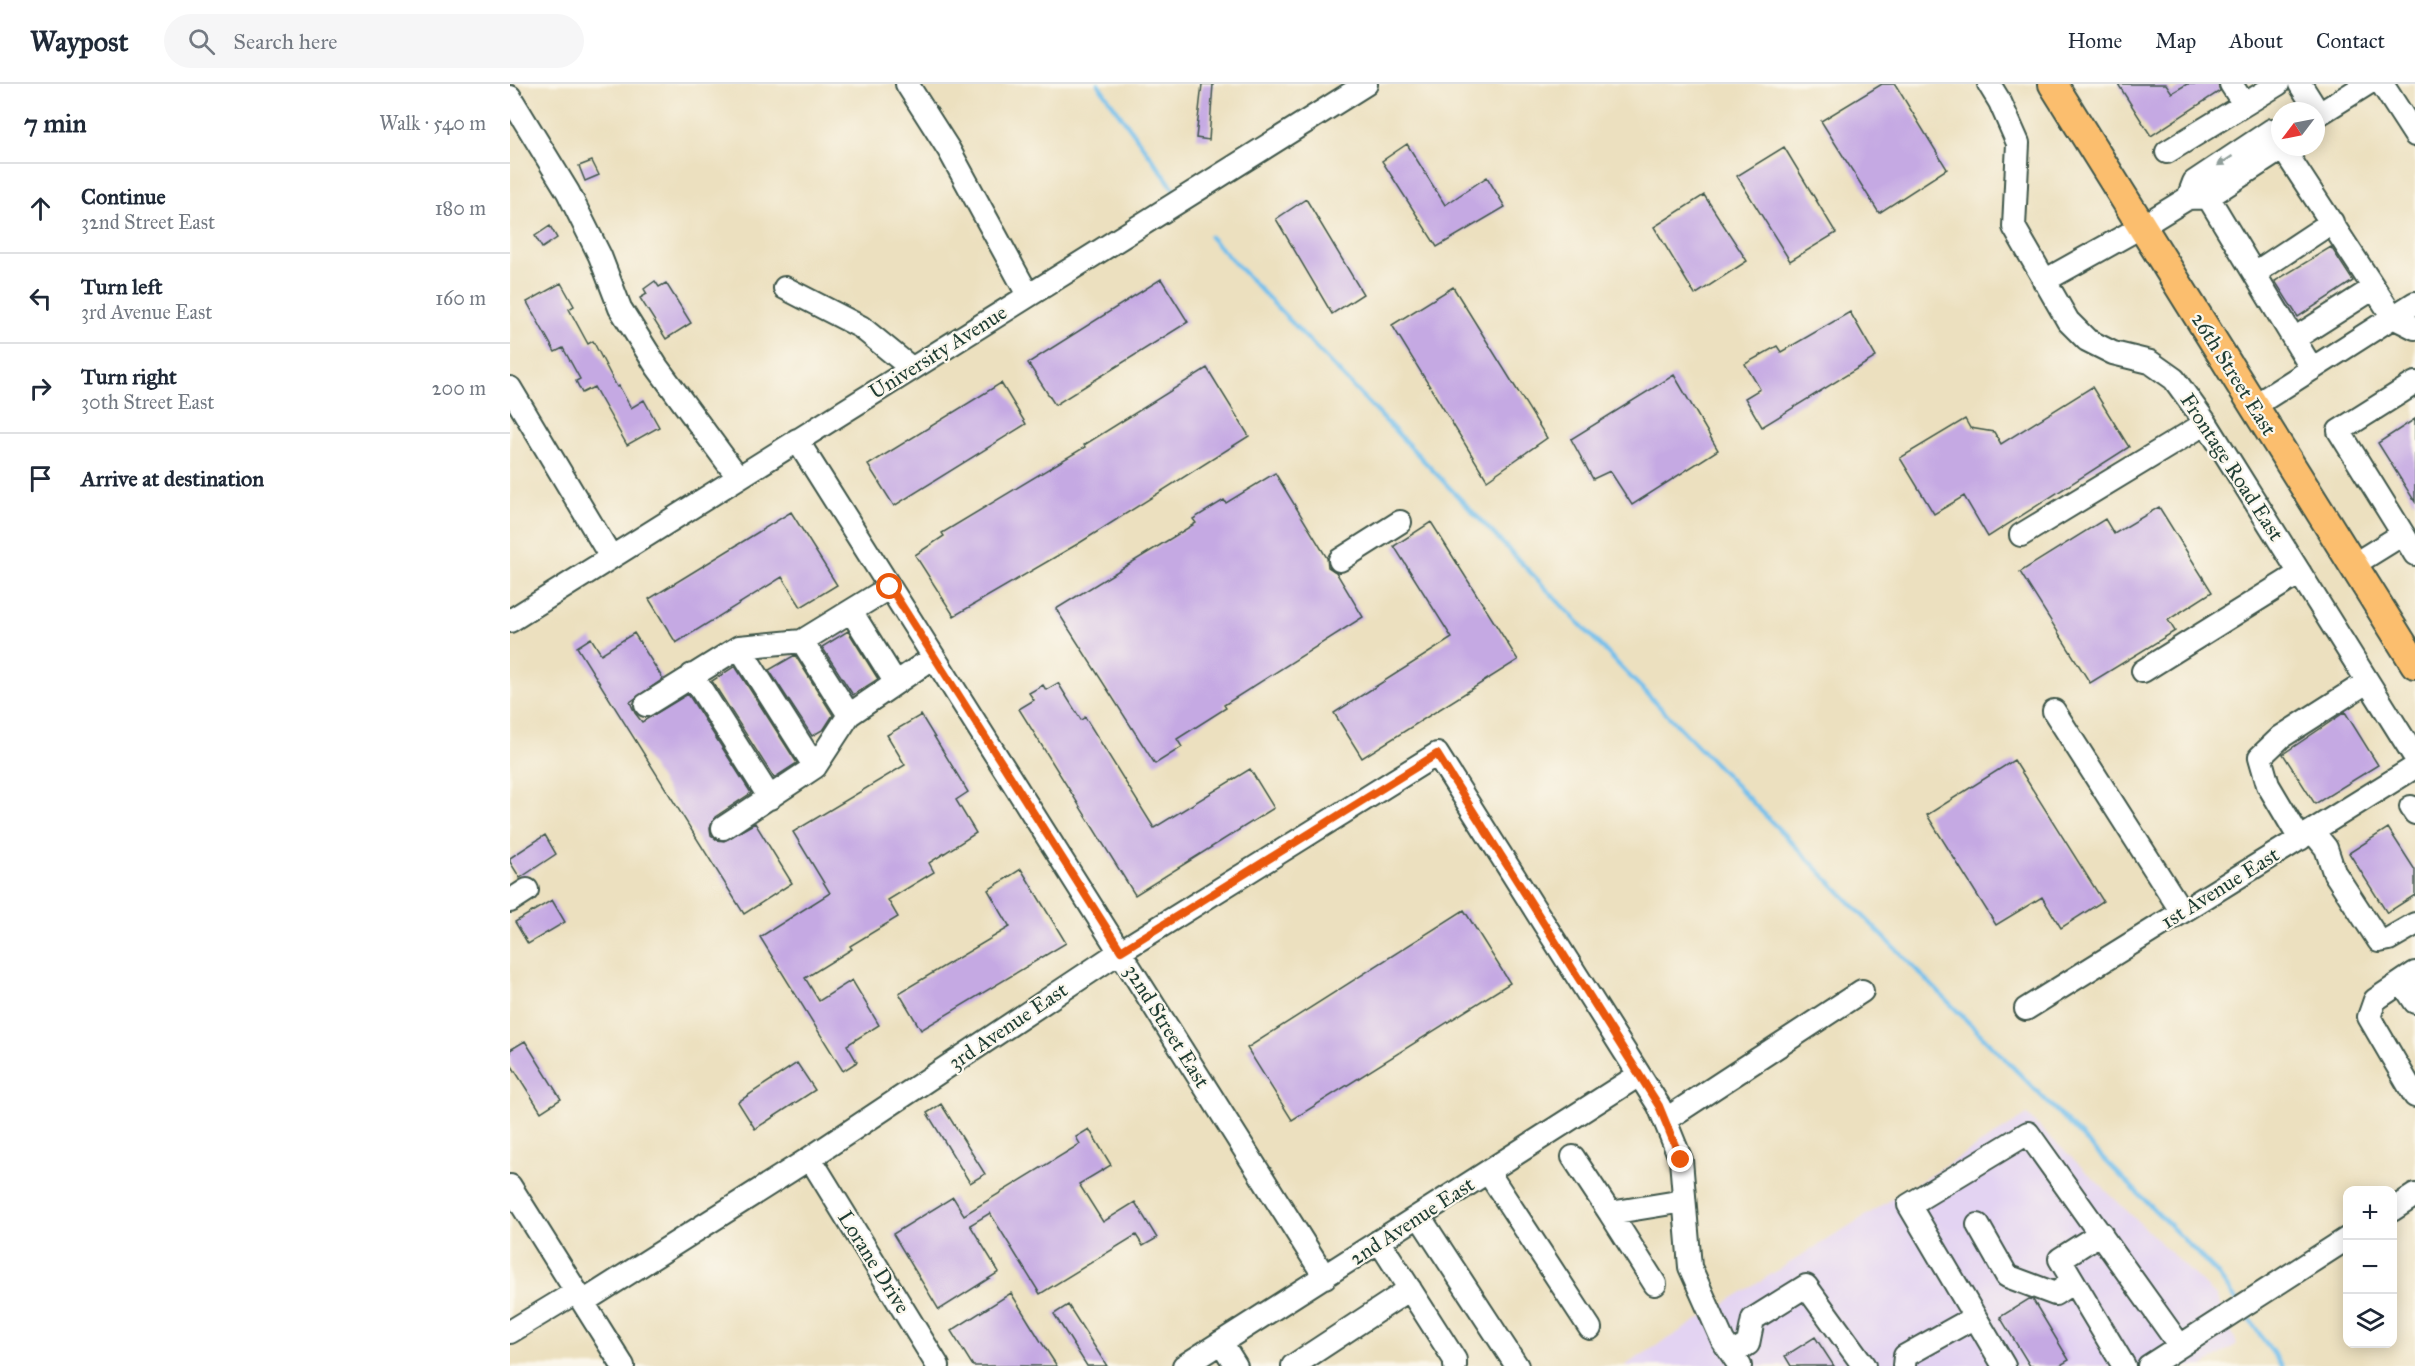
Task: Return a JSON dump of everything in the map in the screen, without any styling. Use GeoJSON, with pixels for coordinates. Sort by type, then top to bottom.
{"type":"FeatureCollection","features":[{"type":"Feature","properties":{"kind":"main road","name":"26th Street East"},"geometry":{"type":"LineString","coordinates":[[2053,84],[2415,664]]}},
{"type":"Feature","properties":{"kind":"street"},"geometry":{"type":"LineString","coordinates":[[907,84],[949,150],[1028,295]]}},
{"type":"Feature","properties":{"kind":"street","name":"University Avenue"},"geometry":{"type":"LineString","coordinates":[[510,621],[1366,84]]}},
{"type":"Feature","properties":{"kind":"street","name":"Frontage Road East"},"geometry":{"type":"LineString","coordinates":[[1989,84],[2001,102],[2018,143],[2014,227],[2068,321],[2087,340],[2113,353],[2150,362],[2174,379],[2206,423],[2415,757]]}},
{"type":"Feature","properties":{"kind":"street"},"geometry":{"type":"LineString","coordinates":[[2231,84],[2271,131]]}},
{"type":"Feature","properties":{"kind":"street"},"geometry":{"type":"LineString","coordinates":[[2167,152],[2278,84]]}},
{"type":"Feature","properties":{"kind":"street"},"geometry":{"type":"LineString","coordinates":[[2300,84],[2310,102]]}},
{"type":"Feature","properties":{"kind":"street"},"geometry":{"type":"LineString","coordinates":[[2325,111],[2367,84]]}},
{"type":"Feature","properties":{"kind":"street"},"geometry":{"type":"LineString","coordinates":[[2382,84],[2415,135]]}},
{"type":"Feature","properties":{"kind":"street"},"geometry":{"type":"LineString","coordinates":[[510,97],[568,192],[600,256],[620,308],[657,367],[738,477]]}},
{"type":"Feature","properties":{"kind":"street"},"geometry":{"type":"LineString","coordinates":[[2271,145],[2193,182],[2198,197],[2255,273],[2312,369]]}},
{"type":"Feature","properties":{"kind":"street"},"geometry":{"type":"LineString","coordinates":[[2289,156],[2393,318],[2415,328]]}},
{"type":"Feature","properties":{"kind":"street"},"geometry":{"type":"LineString","coordinates":[[2044,281],[2198,197]]}},
{"type":"Feature","properties":{"kind":"street"},"geometry":{"type":"LineString","coordinates":[[2255,273],[2332,222]]}},
{"type":"Feature","properties":{"kind":"street"},"geometry":{"type":"LineString","coordinates":[[785,288],[861,327],[911,368]]}},
{"type":"Feature","properties":{"kind":"street"},"geometry":{"type":"LineString","coordinates":[[2294,339],[2374,288]]}},
{"type":"Feature","properties":{"kind":"street"},"geometry":{"type":"LineString","coordinates":[[2254,406],[2415,303]]}},
{"type":"Feature","properties":{"kind":"street"},"geometry":{"type":"LineString","coordinates":[[2415,382],[2339,431],[2415,554]]}},
{"type":"Feature","properties":{"kind":"street"},"geometry":{"type":"LineString","coordinates":[[510,388],[611,557]]}},
{"type":"Feature","properties":{"kind":"street"},"geometry":{"type":"LineString","coordinates":[[2021,535],[2206,423]]}},
{"type":"Feature","properties":{"kind":"street","name":"32nd Street East"},"geometry":{"type":"LineString","coordinates":[[797,440],[1325,1277]]}},
{"type":"Feature","properties":{"kind":"street"},"geometry":{"type":"LineString","coordinates":[[1340,560],[1400,522]]}},
{"type":"Feature","properties":{"kind":"street"},"geometry":{"type":"LineString","coordinates":[[2353,565],[2403,534]]}},
{"type":"Feature","properties":{"kind":"street"},"geometry":{"type":"LineString","coordinates":[[2143,671],[2300,573]]}},
{"type":"Feature","properties":{"kind":"street"},"geometry":{"type":"LineString","coordinates":[[646,705],[739,647],[802,641],[890,587]]}},
{"type":"Feature","properties":{"kind":"street"},"geometry":{"type":"LineString","coordinates":[[851,611],[896,683]]}},
{"type":"Feature","properties":{"kind":"street"},"geometry":{"type":"LineString","coordinates":[[802,641],[849,715]]}},
{"type":"Feature","properties":{"kind":"street"},"geometry":{"type":"LineString","coordinates":[[739,647],[815,767]]}},
{"type":"Feature","properties":{"kind":"street"},"geometry":{"type":"LineString","coordinates":[[723,828],[815,767],[849,715],[934,657]]}},
{"type":"Feature","properties":{"kind":"street"},"geometry":{"type":"LineString","coordinates":[[692,675],[770,798]]}},
{"type":"Feature","properties":{"kind":"street"},"geometry":{"type":"LineString","coordinates":[[2367,682],[2281,738],[2260,757],[2268,785],[2307,835],[2326,848],[2334,872],[2379,941],[2389,939],[2415,924]]}},
{"type":"Feature","properties":{"kind":"street"},"geometry":{"type":"LineString","coordinates":[[2054,711],[2182,912]]}},
{"type":"Feature","properties":{"kind":"street","name":"3rd Avenue East"},"geometry":{"type":"LineString","coordinates":[[510,1332],[579,1297],[810,1158],[1121,951],[1437,754],[1639,1075]]}},
{"type":"Feature","properties":{"kind":"street","name":"1st Avenue East"},"geometry":{"type":"LineString","coordinates":[[2026,1009],[2415,767]]}},
{"type":"Feature","properties":{"kind":"street"},"geometry":{"type":"LineString","coordinates":[[2415,1002],[2409,977],[2375,1000],[2368,1017],[2415,1096]]}},
{"type":"Feature","properties":{"kind":"street"},"geometry":{"type":"LineString","coordinates":[[1665,1120],[1862,991]]}},
{"type":"Feature","properties":{"kind":"street"},"geometry":{"type":"LineString","coordinates":[[1639,1075],[1659,1106],[1681,1160],[1690,1267],[1723,1341],[1736,1360],[1748,1344],[1753,1319],[1806,1286],[1864,1366]]}},
{"type":"Feature","properties":{"kind":"street","name":"2nd Avenue East"},"geometry":{"type":"LineString","coordinates":[[1184,1366],[1639,1075]]}},
{"type":"Feature","properties":{"kind":"street"},"geometry":{"type":"LineString","coordinates":[[2004,1366],[1909,1205],[2028,1133],[2180,1346]]}},
{"type":"Feature","properties":{"kind":"street"},"geometry":{"type":"LineString","coordinates":[[1573,1157],[1655,1284]]}},
{"type":"Feature","properties":{"kind":"street","name":"Lorane Drive"},"geometry":{"type":"LineString","coordinates":[[810,1158],[938,1366]]}},
{"type":"Feature","properties":{"kind":"street"},"geometry":{"type":"LineString","coordinates":[[1488,1172],[1590,1328]]}},
{"type":"Feature","properties":{"kind":"street"},"geometry":{"type":"LineString","coordinates":[[510,1186],[623,1366]]}},
{"type":"Feature","properties":{"kind":"street"},"geometry":{"type":"LineString","coordinates":[[2397,1207],[2415,1195]]}},
{"type":"Feature","properties":{"kind":"street"},"geometry":{"type":"LineString","coordinates":[[1610,1213],[1684,1201]]}},
{"type":"Feature","properties":{"kind":"street"},"geometry":{"type":"LineString","coordinates":[[1419,1216],[1516,1366]]}},
{"type":"Feature","properties":{"kind":"street"},"geometry":{"type":"LineString","coordinates":[[1978,1225],[2007,1276],[2055,1294],[2073,1282]]}},
{"type":"Feature","properties":{"kind":"street"},"geometry":{"type":"LineString","coordinates":[[2101,1233],[2060,1259],[2124,1366]]}},
{"type":"Feature","properties":{"kind":"street"},"geometry":{"type":"LineString","coordinates":[[2149,1366],[2345,1240]]}},
{"type":"Feature","properties":{"kind":"street"},"geometry":{"type":"LineString","coordinates":[[1379,1242],[1455,1360],[1455,1366]]}},
{"type":"Feature","properties":{"kind":"street"},"geometry":{"type":"LineString","coordinates":[[1293,1366],[1410,1289]]}},
{"type":"Feature","properties":{"kind":"street"},"geometry":{"type":"LineString","coordinates":[[1904,1366],[1905,1356],[1975,1317]]}},
{"type":"Feature","properties":{"kind":"street"},"geometry":{"type":"LineString","coordinates":[[1221,1342],[1236,1366]]}},
{"type":"Feature","properties":{"kind":"shaded area"},"geometry":{"type":"Polygon","coordinates":[[[2027,1115],[2216,1296],[2237,1344],[2203,1366],[1624,1366],[2027,1115]]]}},
{"type":"Feature","properties":{"kind":"building"},"geometry":{"type":"Polygon","coordinates":[[[1202,84],[1213,84],[1209,140],[1196,138],[1202,84]]]}},
{"type":"Feature","properties":{"kind":"building"},"geometry":{"type":"Polygon","coordinates":[[[1882,84],[1895,84],[1947,169],[1879,213],[1821,121],[1882,84]]]}},
{"type":"Feature","properties":{"kind":"building"},"geometry":{"type":"Polygon","coordinates":[[[2118,84],[2166,84],[2172,93],[2187,84],[2218,84],[2220,91],[2151,136],[2118,84]]]}},
{"type":"Feature","properties":{"kind":"building"},"geometry":{"type":"Polygon","coordinates":[[[1407,144],[1445,205],[1487,177],[1505,207],[1437,247],[1382,161],[1407,144]]]}},
{"type":"Feature","properties":{"kind":"building"},"geometry":{"type":"Polygon","coordinates":[[[1784,147],[1836,233],[1790,261],[1737,176],[1784,147]]]}},
{"type":"Feature","properties":{"kind":"building"},"geometry":{"type":"Polygon","coordinates":[[[592,161],[599,175],[585,181],[579,166],[592,161]]]}},
{"type":"Feature","properties":{"kind":"building"},"geometry":{"type":"Polygon","coordinates":[[[1704,195],[1747,261],[1695,295],[1654,227],[1704,195]]]}},
{"type":"Feature","properties":{"kind":"building"},"geometry":{"type":"Polygon","coordinates":[[[1306,199],[1363,294],[1332,314],[1276,219],[1306,199]]]}},
{"type":"Feature","properties":{"kind":"building"},"geometry":{"type":"Polygon","coordinates":[[[550,226],[557,238],[542,248],[535,236],[550,226]]]}},
{"type":"Feature","properties":{"kind":"building"},"geometry":{"type":"Polygon","coordinates":[[[2331,247],[2353,281],[2298,317],[2275,281],[2331,247]]]}},
{"type":"Feature","properties":{"kind":"building"},"geometry":{"type":"Polygon","coordinates":[[[1161,279],[1188,322],[1055,405],[1028,363],[1161,279]]]}},
{"type":"Feature","properties":{"kind":"building"},"geometry":{"type":"Polygon","coordinates":[[[655,281],[659,287],[666,283],[691,323],[666,339],[640,298],[647,294],[644,289],[655,281]]]}},
{"type":"Feature","properties":{"kind":"building"},"geometry":{"type":"Polygon","coordinates":[[[561,283],[574,306],[569,309],[588,344],[593,341],[617,387],[619,386],[631,408],[644,400],[659,427],[627,445],[594,387],[582,393],[576,381],[580,379],[563,348],[555,352],[527,302],[561,283]]]}},
{"type":"Feature","properties":{"kind":"building"},"geometry":{"type":"Polygon","coordinates":[[[1453,287],[1547,438],[1487,480],[1392,325],[1453,287]]]}},
{"type":"Feature","properties":{"kind":"building"},"geometry":{"type":"Polygon","coordinates":[[[1850,312],[1876,357],[1762,427],[1745,398],[1760,389],[1745,364],[1777,346],[1781,352],[1850,312]]]}},
{"type":"Feature","properties":{"kind":"building"},"geometry":{"type":"Polygon","coordinates":[[[1207,368],[1249,436],[1081,542],[954,616],[915,555],[944,536],[942,533],[1085,447],[1084,445],[1207,368]]]}},
{"type":"Feature","properties":{"kind":"building"},"geometry":{"type":"Polygon","coordinates":[[[1674,375],[1718,450],[1632,505],[1610,471],[1593,479],[1571,439],[1674,375]]]}},
{"type":"Feature","properties":{"kind":"building"},"geometry":{"type":"Polygon","coordinates":[[[1001,383],[1026,424],[894,506],[868,465],[1001,383]]]}},
{"type":"Feature","properties":{"kind":"building"},"geometry":{"type":"Polygon","coordinates":[[[2092,387],[2129,447],[1988,537],[1964,496],[1934,514],[1900,458],[1965,419],[1970,428],[1994,432],[2001,444],[2092,387]]]}},
{"type":"Feature","properties":{"kind":"building"},"geometry":{"type":"Polygon","coordinates":[[[2415,419],[2415,502],[2378,443],[2415,419]]]}},
{"type":"Feature","properties":{"kind":"building"},"geometry":{"type":"Polygon","coordinates":[[[1275,473],[1327,558],[1328,567],[1336,572],[1363,617],[1224,705],[1226,708],[1177,739],[1182,747],[1155,764],[1056,609],[1196,523],[1193,519],[1224,500],[1226,503],[1275,473]]]}},
{"type":"Feature","properties":{"kind":"building"},"geometry":{"type":"Polygon","coordinates":[[[2159,507],[2212,592],[2168,620],[2175,631],[2090,683],[2020,572],[2105,519],[2114,534],[2159,507]]]}},
{"type":"Feature","properties":{"kind":"building"},"geometry":{"type":"Polygon","coordinates":[[[791,512],[837,585],[801,607],[782,577],[676,643],[649,599],[791,512]]]}},
{"type":"Feature","properties":{"kind":"building"},"geometry":{"type":"Polygon","coordinates":[[[1431,522],[1518,660],[1362,758],[1334,713],[1452,638],[1394,546],[1431,522]]]}},
{"type":"Feature","properties":{"kind":"building"},"geometry":{"type":"Polygon","coordinates":[[[848,631],[878,679],[853,695],[822,647],[848,631]]]}},
{"type":"Feature","properties":{"kind":"building"},"geometry":{"type":"Polygon","coordinates":[[[634,633],[663,679],[630,702],[635,713],[642,722],[688,694],[751,793],[715,817],[710,828],[711,835],[717,840],[724,841],[755,823],[792,883],[744,914],[577,647],[591,638],[601,654],[634,633]]]}},
{"type":"Feature","properties":{"kind":"building"},"geometry":{"type":"Polygon","coordinates":[[[795,655],[833,715],[824,729],[812,736],[769,670],[795,655]]]}},
{"type":"Feature","properties":{"kind":"building"},"geometry":{"type":"Polygon","coordinates":[[[735,666],[797,763],[774,778],[712,681],[735,666]]]}},
{"type":"Feature","properties":{"kind":"building"},"geometry":{"type":"Polygon","coordinates":[[[1058,683],[1081,720],[1085,717],[1154,828],[1250,769],[1274,808],[1135,895],[1019,709],[1034,700],[1029,693],[1043,685],[1046,690],[1058,683]]]}},
{"type":"Feature","properties":{"kind":"building"},"geometry":{"type":"Polygon","coordinates":[[[2345,712],[2378,765],[2315,804],[2283,754],[2345,712]]]}},
{"type":"Feature","properties":{"kind":"building"},"geometry":{"type":"Polygon","coordinates":[[[921,715],[968,792],[956,800],[976,833],[929,863],[934,872],[888,900],[898,917],[850,946],[852,949],[805,978],[819,1001],[852,980],[879,1025],[847,1045],[857,1062],[843,1071],[760,937],[830,893],[793,832],[905,765],[887,735],[921,715]]]}},
{"type":"Feature","properties":{"kind":"building"},"geometry":{"type":"Polygon","coordinates":[[[2014,760],[2103,901],[2061,928],[2042,897],[1996,925],[1927,815],[2014,760]]]}},
{"type":"Feature","properties":{"kind":"building"},"geometry":{"type":"Polygon","coordinates":[[[2388,828],[2415,870],[2415,895],[2387,913],[2349,853],[2388,828]]]}},
{"type":"Feature","properties":{"kind":"building"},"geometry":{"type":"Polygon","coordinates":[[[545,835],[556,854],[520,878],[510,858],[545,835]]]}},
{"type":"Feature","properties":{"kind":"building"},"geometry":{"type":"Polygon","coordinates":[[[1021,869],[1066,943],[921,1030],[899,993],[1010,927],[988,890],[1021,869]]]}},
{"type":"Feature","properties":{"kind":"building"},"geometry":{"type":"Polygon","coordinates":[[[552,900],[565,922],[528,944],[515,922],[552,900]]]}},
{"type":"Feature","properties":{"kind":"building"},"geometry":{"type":"Polygon","coordinates":[[[1464,910],[1510,983],[1292,1120],[1247,1048],[1464,910]]]}},
{"type":"Feature","properties":{"kind":"building"},"geometry":{"type":"Polygon","coordinates":[[[525,1041],[561,1099],[541,1112],[510,1063],[510,1050],[525,1041]]]}},
{"type":"Feature","properties":{"kind":"building"},"geometry":{"type":"Polygon","coordinates":[[[797,1063],[815,1090],[755,1129],[738,1102],[797,1063]]]}},
{"type":"Feature","properties":{"kind":"building"},"geometry":{"type":"Polygon","coordinates":[[[941,1104],[985,1174],[970,1183],[927,1113],[941,1104]]]}},
{"type":"Feature","properties":{"kind":"building"},"geometry":{"type":"Polygon","coordinates":[[[1089,1129],[1111,1165],[1079,1184],[1103,1222],[1135,1202],[1157,1238],[1143,1246],[1136,1235],[1040,1294],[990,1213],[970,1225],[999,1272],[939,1310],[893,1234],[953,1197],[964,1215],[1080,1144],[1076,1137],[1089,1129]]]}},
{"type":"Feature","properties":{"kind":"building"},"geometry":{"type":"Polygon","coordinates":[[[1011,1293],[1057,1366],[973,1366],[951,1331],[1011,1293]]]}},
{"type":"Feature","properties":{"kind":"building"},"geometry":{"type":"Polygon","coordinates":[[[2029,1299],[2033,1300],[2069,1360],[2059,1366],[2030,1366],[2000,1317],[2029,1299]]]}},
{"type":"Feature","properties":{"kind":"building"},"geometry":{"type":"Polygon","coordinates":[[[1068,1305],[1107,1366],[1087,1366],[1054,1314],[1068,1305]]]}},
{"type":"Feature","properties":{"kind":"building"},"geometry":{"type":"Polygon","coordinates":[[[1815,1337],[1834,1366],[1791,1366],[1785,1356],[1815,1337]]]}},
{"type":"Feature","properties":{"kind":"waterway"},"geometry":{"type":"LineString","coordinates":[[1098,84],[1174,189]]}},
{"type":"Feature","properties":{"kind":"waterway"},"geometry":{"type":"LineString","coordinates":[[1210,237],[1617,663],[1875,928],[2216,1272],[2237,1301]]}},
{"type":"Feature","properties":{"kind":"waterway"},"geometry":{"type":"LineString","coordinates":[[2245,1313],[2282,1366]]}},
{"type":"Feature","properties":{"kind":"route"},"geometry":{"type":"LineString","coordinates":[[890,587],[1121,951],[1437,754],[1659,1106],[1681,1160]]}}]}
